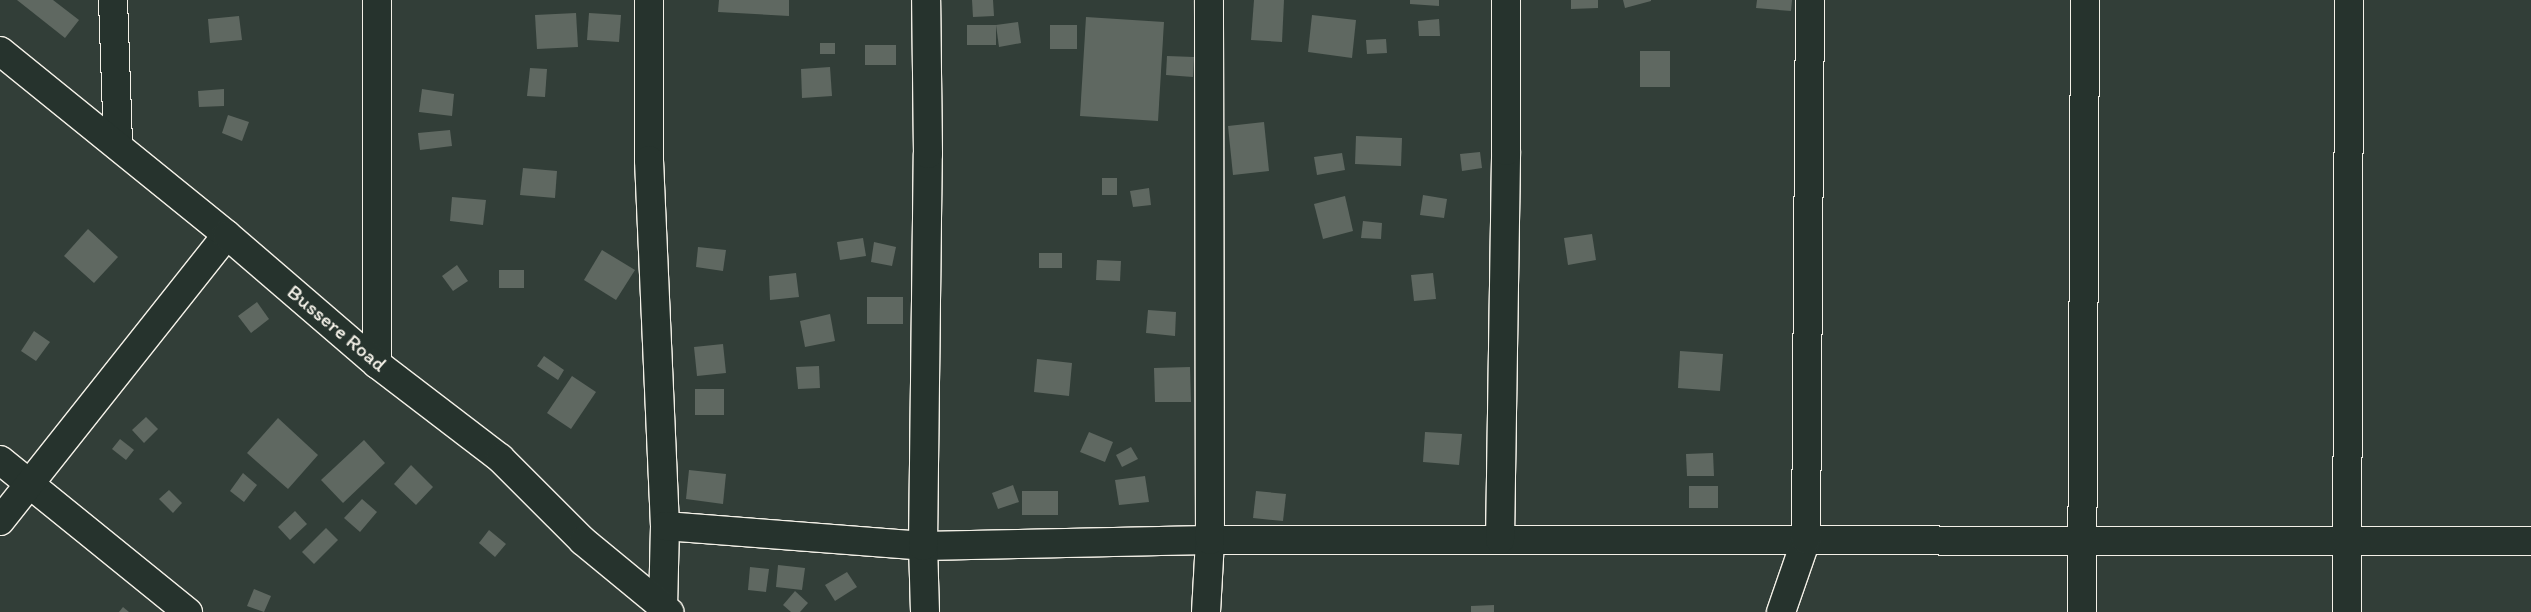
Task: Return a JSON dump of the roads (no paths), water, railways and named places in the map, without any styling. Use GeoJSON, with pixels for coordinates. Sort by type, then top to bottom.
{"type":"FeatureCollection","features":[{"type":"Feature","properties":{"kind":"street"},"geometry":{"type":"LineString","coordinates":[[112,0],[118,145]]}},
{"type":"Feature","properties":{"kind":"street"},"geometry":{"type":"LineString","coordinates":[[377,0],[377,364]]}},
{"type":"Feature","properties":{"kind":"street"},"geometry":{"type":"LineString","coordinates":[[649,0],[649,160],[665,526],[666,610]]}},
{"type":"Feature","properties":{"kind":"street"},"geometry":{"type":"LineString","coordinates":[[925,612],[923,546],[928,154],[926,0]]}},
{"type":"Feature","properties":{"kind":"street"},"geometry":{"type":"LineString","coordinates":[[1206,612],[1210,540],[1209,0]]}},
{"type":"Feature","properties":{"kind":"street"},"geometry":{"type":"LineString","coordinates":[[1500,540],[1506,151],[1506,0]]}},
{"type":"Feature","properties":{"kind":"street"},"geometry":{"type":"LineString","coordinates":[[1780,612],[1806,540],[1810,0]]}},
{"type":"Feature","properties":{"kind":"street"},"geometry":{"type":"LineString","coordinates":[[2082,612],[2085,0]]}},
{"type":"Feature","properties":{"kind":"street"},"geometry":{"type":"LineString","coordinates":[[2347,612],[2349,0]]}},
{"type":"Feature","properties":{"kind":"street","name":"Bussere Road"},"geometry":{"type":"LineString","coordinates":[[0,51],[227,235],[377,364],[500,458],[583,541],[666,610]]}},
{"type":"Feature","properties":{"kind":"street"},"geometry":{"type":"LineString","coordinates":[[0,521],[227,235]]}},
{"type":"Feature","properties":{"kind":"street"},"geometry":{"type":"LineString","coordinates":[[0,460],[188,612]]}},
{"type":"Feature","properties":{"kind":"street"},"geometry":{"type":"LineString","coordinates":[[665,526],[923,546],[1210,540],[2531,541]]}}]}
